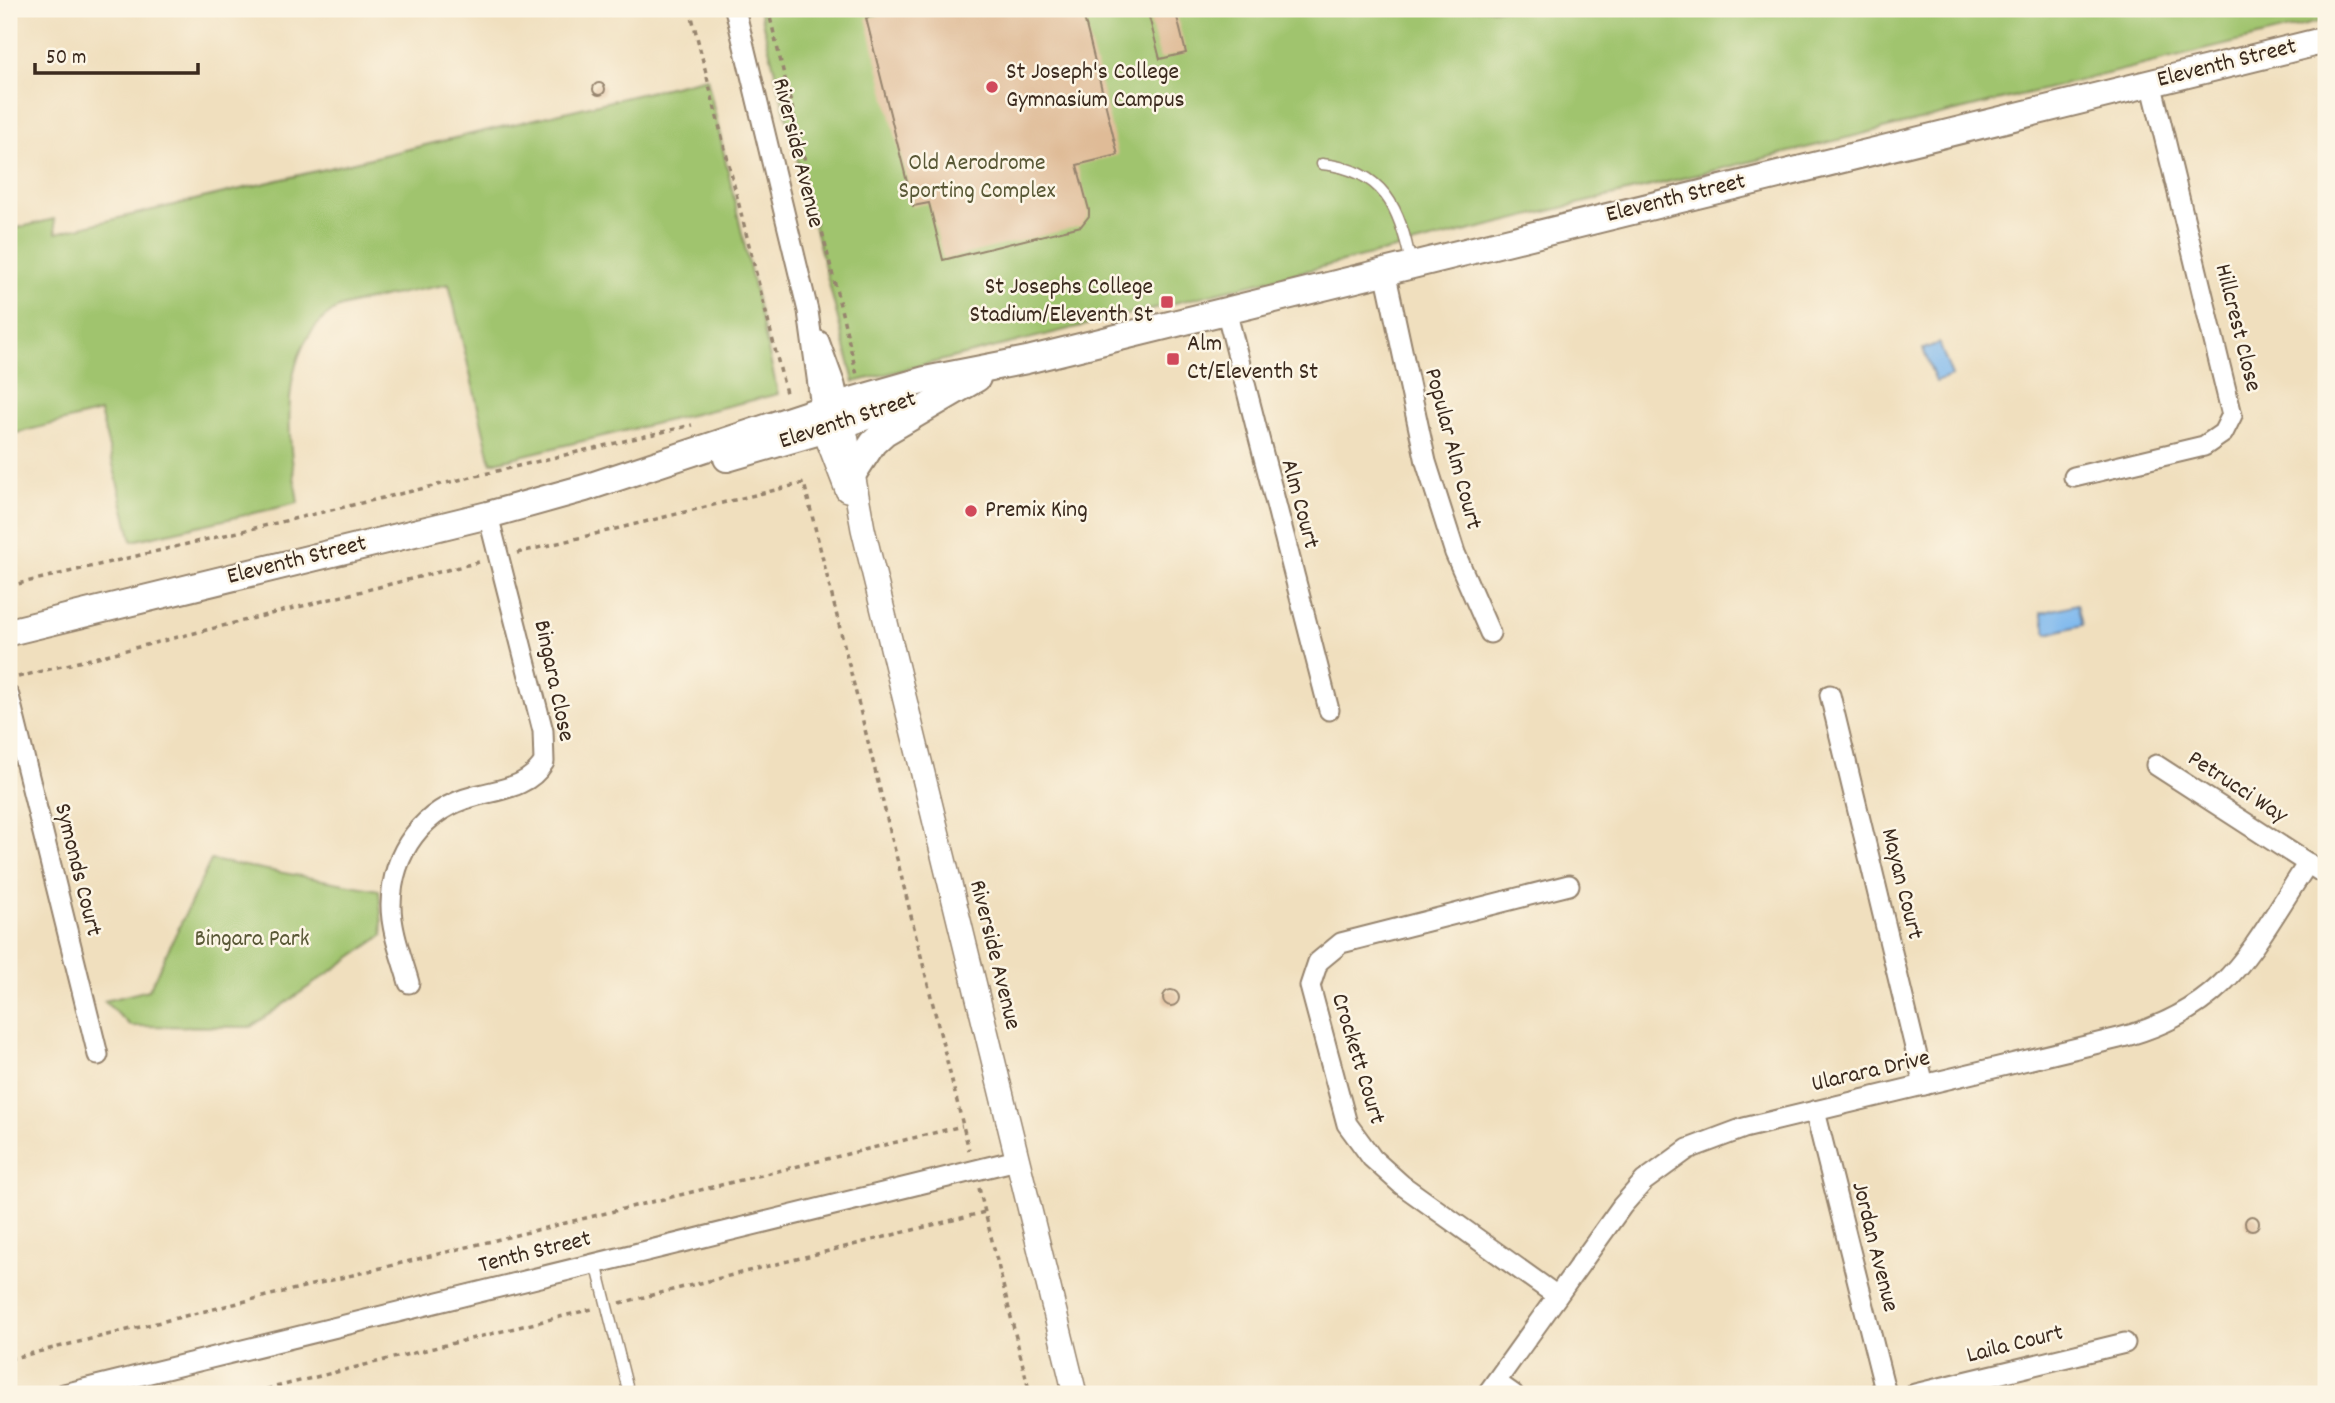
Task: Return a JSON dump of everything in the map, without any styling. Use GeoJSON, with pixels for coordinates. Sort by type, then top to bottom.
{"type":"FeatureCollection","features":[{"type":"Feature","properties":{"kind":"main road","name":"Eleventh Street"},"geometry":{"type":"LineString","coordinates":[[9,632],[585,488],[925,380],[1027,360],[2326,40]]}},
{"type":"Feature","properties":{"kind":"main road","name":"Eleventh Street"},"geometry":{"type":"LineString","coordinates":[[829,412],[977,378],[1027,360]]}},
{"type":"Feature","properties":{"kind":"main road"},"geometry":{"type":"LineString","coordinates":[[854,472],[873,443],[885,432],[977,378]]}},
{"type":"Feature","properties":{"kind":"street","name":"Riverside Avenue"},"geometry":{"type":"LineString","coordinates":[[735,9],[808,311],[829,412],[863,529],[1075,1394]]}},
{"type":"Feature","properties":{"kind":"street","name":"Hillcrest Close"},"geometry":{"type":"LineString","coordinates":[[2074,477],[2204,446],[2224,433],[2232,415],[2151,82]]}},
{"type":"Feature","properties":{"kind":"street","name":"Popular Alm Court"},"geometry":{"type":"LineString","coordinates":[[1385,271],[1426,462],[1455,553],[1490,633]]}},
{"type":"Feature","properties":{"kind":"street","name":"Alm Court"},"geometry":{"type":"LineString","coordinates":[[1226,310],[1329,709]]}},
{"type":"Feature","properties":{"kind":"street","name":"Riverside Avenue"},"geometry":{"type":"LineString","coordinates":[[808,311],[829,412],[854,472],[863,529]]}},
{"type":"Feature","properties":{"kind":"street","name":"Bingara Close"},"geometry":{"type":"LineString","coordinates":[[409,983],[391,906],[397,864],[404,848],[430,817],[447,806],[528,780],[544,762],[543,731],[488,514]]}},
{"type":"Feature","properties":{"kind":"street","name":"Mayan Court"},"geometry":{"type":"LineString","coordinates":[[1830,695],[1924,1085]]}},
{"type":"Feature","properties":{"kind":"street","name":"Symonds Court"},"geometry":{"type":"LineString","coordinates":[[9,696],[98,1055]]}},
{"type":"Feature","properties":{"kind":"street","name":"Petrucci Way"},"geometry":{"type":"LineString","coordinates":[[2156,765],[2326,875]]}},
{"type":"Feature","properties":{"kind":"street","name":"Ularara Drive"},"geometry":{"type":"LineString","coordinates":[[1491,1388],[1622,1206],[1668,1161],[1714,1137],[2144,1031],[2197,1007],[2244,960],[2308,863]]}},
{"type":"Feature","properties":{"kind":"street","name":"Crockett Court"},"geometry":{"type":"LineString","coordinates":[[1557,1296],[1402,1185],[1357,1141],[1347,1124],[1310,986],[1318,962],[1341,943],[1569,885]]}},
{"type":"Feature","properties":{"kind":"street","name":"Jordan Avenue"},"geometry":{"type":"LineString","coordinates":[[1815,1111],[1885,1394]]}},
{"type":"Feature","properties":{"kind":"street","name":"Tenth Street"},"geometry":{"type":"LineString","coordinates":[[64,1394],[1017,1160]]}},
{"type":"Feature","properties":{"kind":"street","name":"Laila Court"},"geometry":{"type":"LineString","coordinates":[[1915,1394],[2125,1343]]}},
{"type":"Feature","properties":{"kind":"street"},"geometry":{"type":"LineString","coordinates":[[1491,1388],[1513,1394]]}},
{"type":"Feature","properties":{"kind":"lane"},"geometry":{"type":"LineString","coordinates":[[1322,164],[1344,166],[1362,174],[1391,200],[1400,218],[1412,264]]}},
{"type":"Feature","properties":{"kind":"lane"},"geometry":{"type":"LineString","coordinates":[[596,1263],[629,1394]]}},
{"type":"Feature","properties":{"kind":"path"},"geometry":{"type":"LineString","coordinates":[[690,9],[788,397]]}},
{"type":"Feature","properties":{"kind":"path"},"geometry":{"type":"LineString","coordinates":[[768,9],[859,380]]}},
{"type":"Feature","properties":{"kind":"path"},"geometry":{"type":"LineString","coordinates":[[774,401],[788,397],[829,412]]}},
{"type":"Feature","properties":{"kind":"path"},"geometry":{"type":"LineString","coordinates":[[9,586],[695,425]]}},
{"type":"Feature","properties":{"kind":"path"},"geometry":{"type":"LineString","coordinates":[[9,679],[804,483],[1030,1394]]}},
{"type":"Feature","properties":{"kind":"path"},"geometry":{"type":"LineString","coordinates":[[9,1359],[963,1126]]}},
{"type":"Feature","properties":{"kind":"green space","name":"Old Aerodrome Sporting Complex"},"geometry":{"type":"Polygon","coordinates":[[[759,9],[2326,9],[2326,20],[854,382],[759,9]]]}},
{"type":"Feature","properties":{"kind":"green space"},"geometry":{"type":"Polygon","coordinates":[[[707,78],[778,394],[491,463],[449,284],[341,307],[314,328],[301,349],[290,400],[291,453],[298,503],[132,541],[100,412],[9,435],[9,230],[54,219],[56,233],[707,78]]]}},
{"type":"Feature","properties":{"kind":"green space","name":"Bingara Park"},"geometry":{"type":"Polygon","coordinates":[[[211,860],[379,890],[383,935],[251,1027],[131,1026],[104,1001],[149,990],[211,860]]]}},
{"type":"Feature","properties":{"kind":"water"},"geometry":{"type":"Polygon","coordinates":[[[1939,343],[1952,376],[1936,382],[1923,349],[1939,343]]]}},
{"type":"Feature","properties":{"kind":"water"},"geometry":{"type":"Polygon","coordinates":[[[2077,604],[2082,625],[2047,634],[2041,613],[2077,604]]]}},
{"type":"Feature","properties":{"kind":"building","name":"St Joseph's College Gymnasium Campus"},"geometry":{"type":"Polygon","coordinates":[[[907,9],[1082,9],[1118,155],[1077,165],[1089,210],[1089,216],[1081,226],[943,260],[929,203],[913,206],[866,18],[907,9]]]}},
{"type":"Feature","properties":{"kind":"building"},"geometry":{"type":"Polygon","coordinates":[[[1175,9],[1186,53],[1160,59],[1148,13],[1175,9]]]}},
{"type":"Feature","properties":{"kind":"building"},"geometry":{"type":"Polygon","coordinates":[[[599,83],[605,89],[599,95],[593,89],[599,83]]]}},
{"type":"Feature","properties":{"kind":"building"},"geometry":{"type":"Polygon","coordinates":[[[1171,990],[1179,998],[1171,1006],[1163,998],[1171,990]]]}},
{"type":"Feature","properties":{"kind":"building"},"geometry":{"type":"Polygon","coordinates":[[[2252,1216],[2257,1218],[2257,1228],[2252,1230],[2247,1228],[2245,1223],[2247,1218],[2252,1216]]]}},
{"type":"Feature","properties":{"kind":"place","name":"St Joseph's College Gymnasium Campus"},"geometry":{"type":"Point","coordinates":[992,87]}},
{"type":"Feature","properties":{"kind":"place","name":"St Josephs College Stadium/Eleventh St"},"geometry":{"type":"Point","coordinates":[1167,302]}},
{"type":"Feature","properties":{"kind":"place","name":"Alm Ct/Eleventh St"},"geometry":{"type":"Point","coordinates":[1173,359]}},
{"type":"Feature","properties":{"kind":"place","name":"Premix King"},"geometry":{"type":"Point","coordinates":[971,511]}}]}
